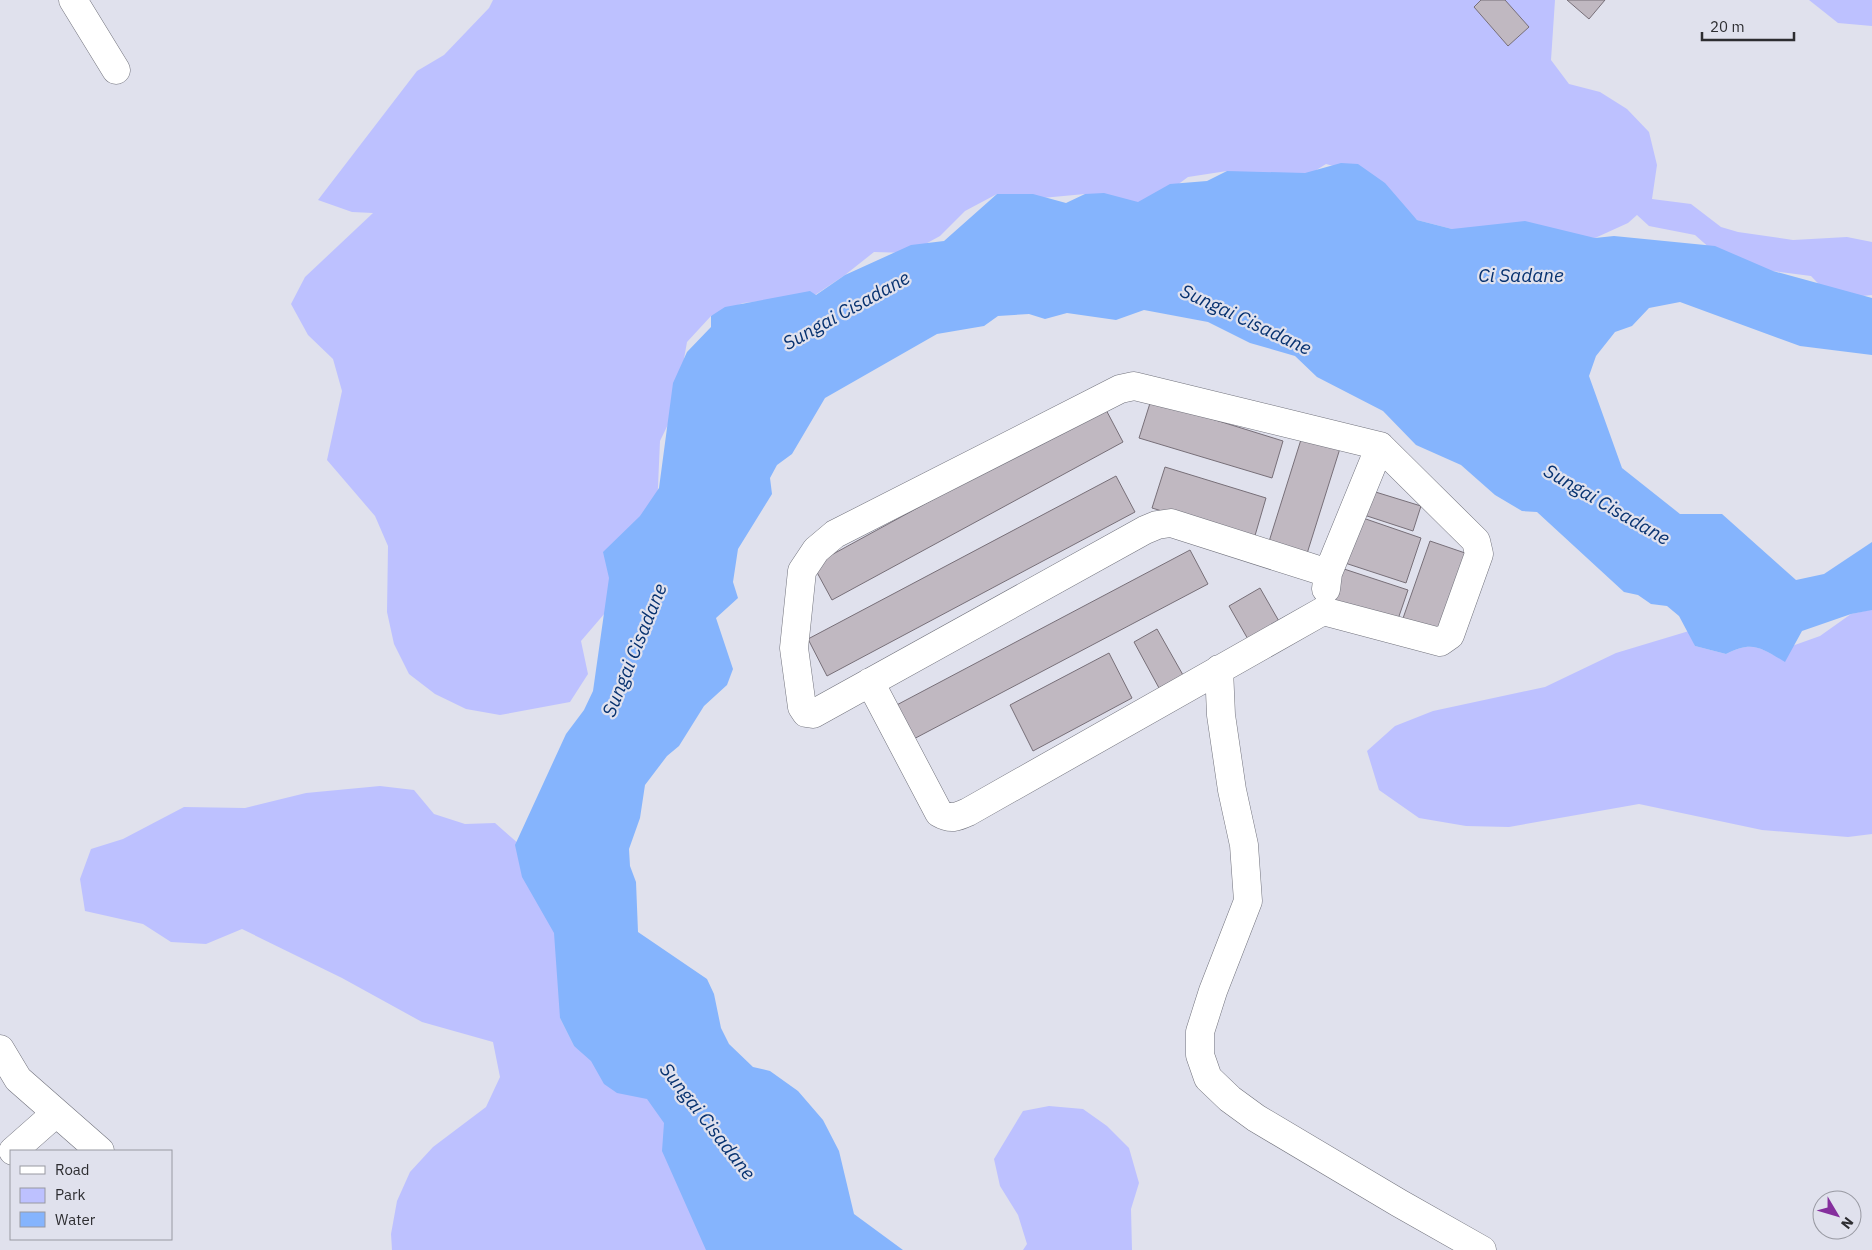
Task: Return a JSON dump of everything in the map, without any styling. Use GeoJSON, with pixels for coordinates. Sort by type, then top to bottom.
{"type":"FeatureCollection","features":[{"type":"Feature","properties":{"kind":"street"},"geometry":{"type":"LineString","coordinates":[[73,0],[116,70]]}},
{"type":"Feature","properties":{"kind":"street"},"geometry":{"type":"LineString","coordinates":[[870,682],[940,813],[947,818],[954,818],[968,812],[1323,611],[1440,642],[1450,635],[1479,554],[1476,541],[1380,446],[1134,386],[1120,389],[835,534],[816,550],[802,571],[794,648],[802,707],[806,713],[813,714],[870,682],[1158,525],[1171,523],[1328,573]]}},
{"type":"Feature","properties":{"kind":"street"},"geometry":{"type":"LineString","coordinates":[[1323,611],[1328,573],[1380,446]]}},
{"type":"Feature","properties":{"kind":"street"},"geometry":{"type":"LineString","coordinates":[[1219,669],[1221,715],[1230,781],[1244,845],[1248,901],[1212,991],[1200,1032],[1200,1055],[1208,1078],[1230,1099],[1256,1118],[1482,1250]]}},
{"type":"Feature","properties":{"kind":"street"},"geometry":{"type":"LineString","coordinates":[[0,1049],[18,1079],[99,1150]]}},
{"type":"Feature","properties":{"kind":"street"},"geometry":{"type":"LineString","coordinates":[[14,1150],[56,1113]]}},
{"type":"Feature","properties":{"kind":"street"},"geometry":{"type":"LineString","coordinates":[[0,1163],[10,1154]]}},
{"type":"Feature","properties":{"kind":"green space"},"geometry":{"type":"Polygon","coordinates":[[[493,0],[1555,0],[1551,60],[1569,84],[1600,92],[1627,109],[1649,132],[1657,165],[1652,199],[1691,204],[1721,227],[1738,232],[1793,240],[1847,237],[1872,242],[1872,295],[1833,299],[1811,276],[1773,271],[1758,276],[1729,265],[1695,235],[1649,226],[1637,215],[1628,223],[1595,238],[1452,229],[1417,220],[1363,174],[1326,164],[1294,184],[1227,171],[1188,177],[1157,200],[1121,205],[1085,194],[1031,199],[997,194],[965,211],[940,236],[909,253],[874,252],[845,275],[815,295],[743,303],[711,316],[687,342],[675,410],[660,441],[657,509],[616,581],[605,613],[581,641],[588,674],[570,702],[500,715],[466,709],[435,694],[409,674],[394,644],[387,612],[388,546],[375,516],[327,460],[342,391],[333,359],[308,335],[291,304],[305,277],[373,213],[352,212],[318,200],[417,71],[444,55],[489,8],[493,0]]]}},
{"type":"Feature","properties":{"kind":"green space"},"geometry":{"type":"Polygon","coordinates":[[[1809,0],[1872,0],[1872,26],[1838,23],[1809,0]]]}},
{"type":"Feature","properties":{"kind":"green space"},"geometry":{"type":"Polygon","coordinates":[[[1872,610],[1872,834],[1848,837],[1762,830],[1639,804],[1509,827],[1466,826],[1419,818],[1379,790],[1367,751],[1395,726],[1433,711],[1545,687],[1616,653],[1689,631],[1695,646],[1726,654],[1743,647],[1756,647],[1785,661],[1792,646],[1820,636],[1851,614],[1872,610]]]}},
{"type":"Feature","properties":{"kind":"green space"},"geometry":{"type":"Polygon","coordinates":[[[380,786],[414,790],[434,814],[465,824],[495,823],[519,844],[563,953],[560,1018],[574,1046],[653,1094],[718,1250],[392,1250],[391,1234],[397,1201],[410,1172],[433,1147],[486,1107],[500,1077],[493,1042],[422,1022],[342,978],[242,929],[206,944],[171,942],[143,924],[85,911],[80,879],[91,849],[123,839],[184,807],[245,808],[306,793],[380,786]]]}},
{"type":"Feature","properties":{"kind":"green space"},"geometry":{"type":"Polygon","coordinates":[[[1049,1106],[1083,1109],[1107,1126],[1129,1148],[1139,1183],[1131,1209],[1132,1250],[1023,1250],[1027,1244],[1018,1215],[1000,1186],[994,1159],[1023,1111],[1049,1106]]]}},
{"type":"Feature","properties":{"kind":"water"},"geometry":{"type":"Polygon","coordinates":[[[1341,163],[1358,164],[1385,183],[1417,220],[1452,229],[1525,221],[1595,238],[1614,236],[1715,246],[1773,271],[1872,298],[1872,355],[1800,346],[1680,302],[1649,308],[1632,326],[1615,332],[1596,356],[1589,376],[1622,468],[1680,514],[1722,514],[1796,580],[1824,574],[1872,542],[1872,610],[1851,614],[1802,631],[1785,662],[1757,648],[1743,647],[1726,654],[1695,646],[1679,616],[1667,606],[1651,604],[1638,595],[1624,592],[1537,512],[1522,511],[1495,495],[1461,465],[1416,445],[1383,411],[1317,377],[1295,356],[1250,343],[1208,322],[1144,310],[1116,320],[1067,313],[1045,319],[1029,314],[998,316],[984,326],[937,334],[825,398],[792,454],[777,465],[770,478],[772,494],[738,549],[733,582],[738,598],[716,618],[733,669],[727,685],[704,706],[679,746],[667,756],[645,785],[640,818],[629,849],[630,866],[636,882],[638,932],[707,979],[714,994],[721,1028],[729,1044],[753,1067],[770,1071],[798,1091],[823,1120],[839,1151],[854,1214],[903,1250],[706,1250],[662,1151],[664,1123],[647,1099],[617,1093],[604,1084],[591,1061],[574,1046],[560,1018],[554,933],[522,877],[515,845],[566,734],[584,710],[593,691],[609,578],[603,552],[640,516],[659,488],[673,383],[687,352],[711,327],[711,316],[725,307],[810,291],[816,295],[845,275],[911,245],[944,241],[997,194],[1033,194],[1066,203],[1085,194],[1104,193],[1138,202],[1170,184],[1207,181],[1227,171],[1305,173],[1341,163]]]}},
{"type":"Feature","properties":{"kind":"building"},"geometry":{"type":"Polygon","coordinates":[[[1481,0],[1505,0],[1529,27],[1508,46],[1474,7],[1481,0]]]}},
{"type":"Feature","properties":{"kind":"building"},"geometry":{"type":"Polygon","coordinates":[[[1567,0],[1605,0],[1589,19],[1567,0]]]}},
{"type":"Feature","properties":{"kind":"building"},"geometry":{"type":"Polygon","coordinates":[[[1151,400],[1283,441],[1272,478],[1139,438],[1151,400]]]}},
{"type":"Feature","properties":{"kind":"building"},"geometry":{"type":"Polygon","coordinates":[[[1104,406],[1123,442],[832,600],[813,565],[1104,406]]]}},
{"type":"Feature","properties":{"kind":"building"},"geometry":{"type":"Polygon","coordinates":[[[1304,430],[1342,442],[1305,560],[1267,548],[1304,430]]]}},
{"type":"Feature","properties":{"kind":"building"},"geometry":{"type":"Polygon","coordinates":[[[1165,467],[1266,498],[1254,539],[1152,508],[1165,467]]]}},
{"type":"Feature","properties":{"kind":"building"},"geometry":{"type":"Polygon","coordinates":[[[1116,476],[1135,512],[827,676],[808,639],[1116,476]]]}},
{"type":"Feature","properties":{"kind":"building"},"geometry":{"type":"Polygon","coordinates":[[[1369,490],[1421,506],[1413,531],[1361,514],[1369,490]]]}},
{"type":"Feature","properties":{"kind":"building"},"geometry":{"type":"Polygon","coordinates":[[[1360,517],[1421,538],[1406,583],[1345,563],[1360,517]]]}},
{"type":"Feature","properties":{"kind":"building"},"geometry":{"type":"Polygon","coordinates":[[[1430,541],[1468,554],[1439,638],[1401,624],[1430,541]]]}},
{"type":"Feature","properties":{"kind":"building"},"geometry":{"type":"Polygon","coordinates":[[[1190,550],[1208,584],[908,742],[891,708],[1190,550]]]}},
{"type":"Feature","properties":{"kind":"building"},"geometry":{"type":"Polygon","coordinates":[[[1341,568],[1408,590],[1397,622],[1331,601],[1341,568]]]}},
{"type":"Feature","properties":{"kind":"building"},"geometry":{"type":"Polygon","coordinates":[[[1260,588],[1280,623],[1249,641],[1229,606],[1260,588]]]}},
{"type":"Feature","properties":{"kind":"building"},"geometry":{"type":"Polygon","coordinates":[[[1157,629],[1183,675],[1159,688],[1134,642],[1157,629]]]}},
{"type":"Feature","properties":{"kind":"building"},"geometry":{"type":"Polygon","coordinates":[[[1109,653],[1132,698],[1033,751],[1010,705],[1109,653]]]}},
{"type":"Feature","properties":{"kind":"water label","name":"Ci Sadane"},"geometry":{"type":"Point","coordinates":[1521,275]}},
{"type":"Feature","properties":{"kind":"water label","name":"Sungai Cisadane"},"geometry":{"type":"Point","coordinates":[846,310]}},
{"type":"Feature","properties":{"kind":"water label","name":"Sungai Cisadane"},"geometry":{"type":"Point","coordinates":[1246,319]}},
{"type":"Feature","properties":{"kind":"water label","name":"Sungai Cisadane"},"geometry":{"type":"Point","coordinates":[1607,504]}},
{"type":"Feature","properties":{"kind":"water label","name":"Sungai Cisadane"},"geometry":{"type":"Point","coordinates":[634,650]}},
{"type":"Feature","properties":{"kind":"water label","name":"Sungai Cisadane"},"geometry":{"type":"Point","coordinates":[708,1121]}}]}
